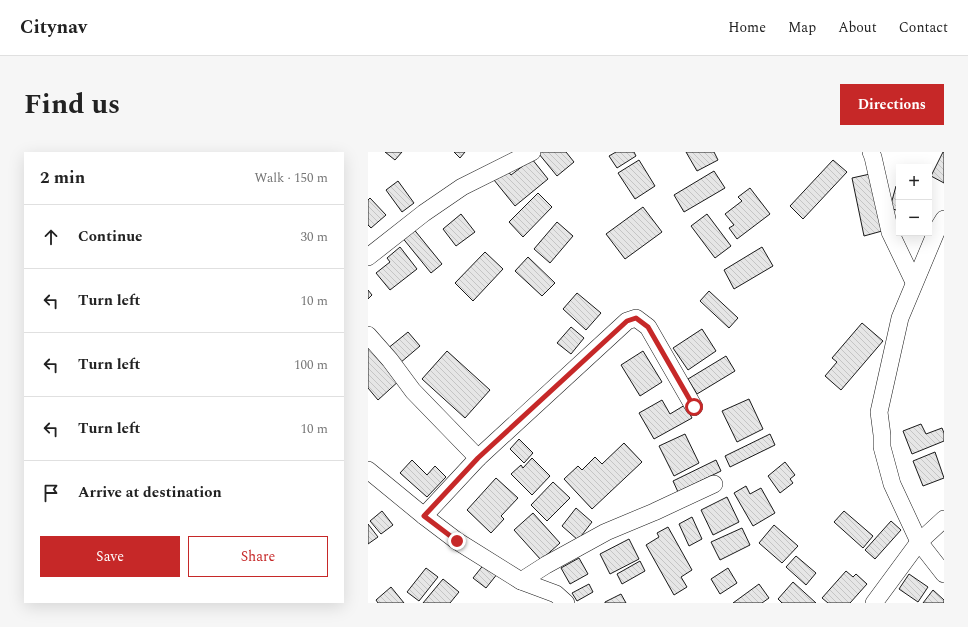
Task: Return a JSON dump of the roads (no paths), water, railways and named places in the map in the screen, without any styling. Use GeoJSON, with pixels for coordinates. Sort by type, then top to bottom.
{"type":"FeatureCollection","features":[{"type":"Feature","properties":{"kind":"street"},"geometry":{"type":"LineString","coordinates":[[368,257],[462,187],[532,152]]}},
{"type":"Feature","properties":{"kind":"street"},"geometry":{"type":"LineString","coordinates":[[871,152],[881,188],[890,232],[914,282]]}},
{"type":"Feature","properties":{"kind":"street"},"geometry":{"type":"LineString","coordinates":[[944,219],[936,232],[900,318],[879,412],[882,447],[892,484],[919,542],[944,574]]}},
{"type":"Feature","properties":{"kind":"street"},"geometry":{"type":"LineString","coordinates":[[424,516],[478,458],[627,321],[636,318],[648,327],[694,407]]}},
{"type":"Feature","properties":{"kind":"street"},"geometry":{"type":"LineString","coordinates":[[368,335],[390,360],[412,390],[478,458]]}},
{"type":"Feature","properties":{"kind":"street"},"geometry":{"type":"LineString","coordinates":[[368,470],[457,541],[521,581],[556,594],[566,603]]}},
{"type":"Feature","properties":{"kind":"street"},"geometry":{"type":"LineString","coordinates":[[521,581],[546,565],[606,532],[654,512],[714,484]]}},
{"type":"Feature","properties":{"kind":"street"},"geometry":{"type":"LineString","coordinates":[[874,603],[919,542],[944,518]]}}]}
